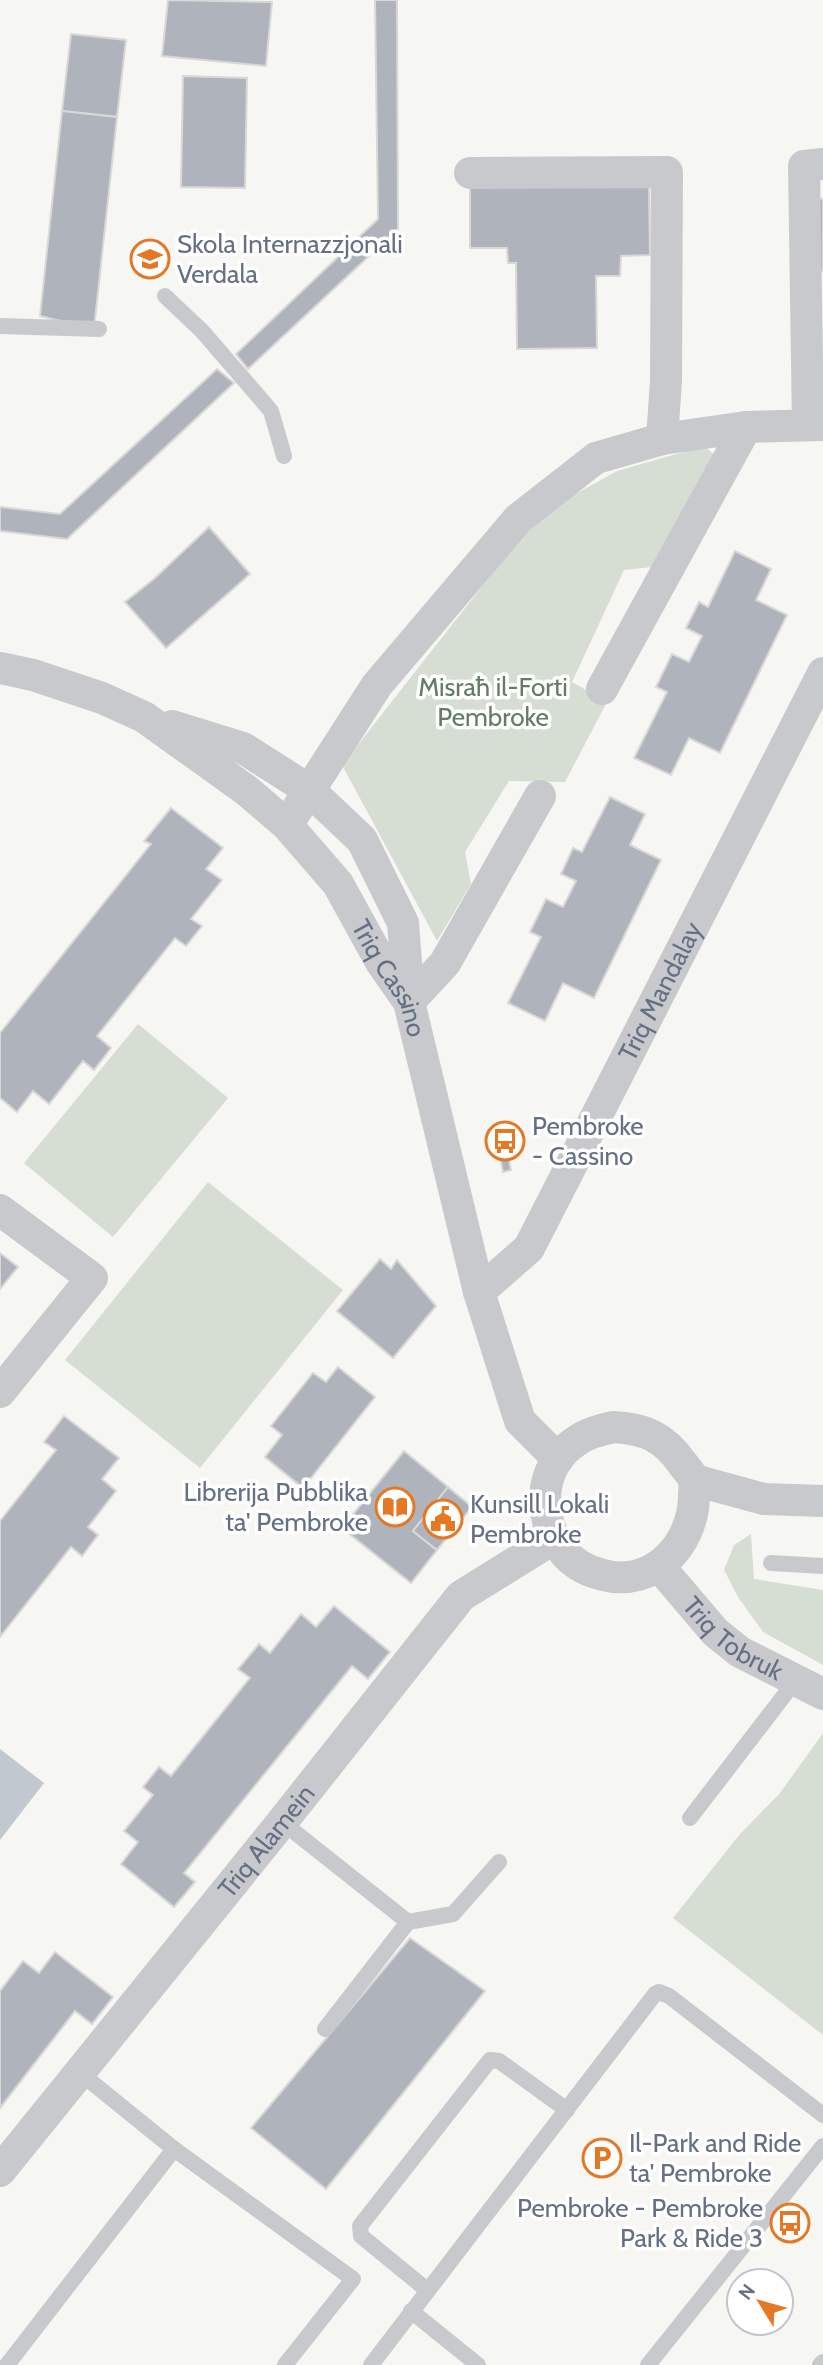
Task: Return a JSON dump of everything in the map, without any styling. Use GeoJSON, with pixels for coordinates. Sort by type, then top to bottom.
{"type":"FeatureCollection","features":[{"type":"Feature","properties":{"kind":"street"},"geometry":{"type":"LineString","coordinates":[[286,825],[377,685],[518,519],[596,458],[662,439],[746,427],[815,425],[804,166],[823,164]]}},
{"type":"Feature","properties":{"kind":"street"},"geometry":{"type":"LineString","coordinates":[[470,173],[667,172],[666,381],[662,439]]}},
{"type":"Feature","properties":{"kind":"street"},"geometry":{"type":"LineString","coordinates":[[602,689],[746,427]]}},
{"type":"Feature","properties":{"kind":"street","name":"Triq Cassino"},"geometry":{"type":"LineString","coordinates":[[0,668],[33,675],[102,698],[144,717],[246,790],[286,825],[338,884],[381,962],[409,1002],[479,1292],[520,1421],[558,1459]]}},
{"type":"Feature","properties":{"kind":"street","name":"Triq Mandalay"},"geometry":{"type":"LineString","coordinates":[[479,1292],[529,1248],[823,673]]}},
{"type":"Feature","properties":{"kind":"street"},"geometry":{"type":"LineString","coordinates":[[144,717],[243,748],[309,790],[362,840],[403,923],[409,1002]]}},
{"type":"Feature","properties":{"kind":"street"},"geometry":{"type":"LineString","coordinates":[[409,1002],[445,963],[540,796]]}},
{"type":"Feature","properties":{"kind":"street"},"geometry":{"type":"LineString","coordinates":[[0,1210],[92,1278],[0,1392]]}},
{"type":"Feature","properties":{"kind":"street"},"geometry":{"type":"LineString","coordinates":[[614,1427],[637,1429],[657,1437],[675,1452],[694,1480],[694,1513],[687,1534],[676,1552],[659,1566],[636,1576],[612,1577],[589,1571],[568,1558],[553,1539],[546,1519],[544,1498],[548,1478],[558,1459],[573,1443],[592,1432],[614,1427]]}},
{"type":"Feature","properties":{"kind":"street"},"geometry":{"type":"LineString","coordinates":[[694,1480],[764,1499],[823,1501]]}},
{"type":"Feature","properties":{"kind":"street","name":"Triq Alamein"},"geometry":{"type":"LineString","coordinates":[[0,2171],[461,1596],[553,1539]]}},
{"type":"Feature","properties":{"kind":"street","name":"Triq Tobruk"},"geometry":{"type":"LineString","coordinates":[[659,1566],[715,1632],[740,1652],[809,1687]]}},
{"type":"Feature","properties":{"kind":"lane"},"geometry":{"type":"LineString","coordinates":[[165,296],[202,331],[271,411],[284,456]]}},
{"type":"Feature","properties":{"kind":"lane"},"geometry":{"type":"LineString","coordinates":[[0,326],[99,330]]}},
{"type":"Feature","properties":{"kind":"lane"},"geometry":{"type":"LineString","coordinates":[[771,1563],[823,1566]]}},
{"type":"Feature","properties":{"kind":"lane"},"geometry":{"type":"LineString","coordinates":[[691,1818],[809,1687]]}},
{"type":"Feature","properties":{"kind":"lane"},"geometry":{"type":"LineString","coordinates":[[282,1822],[408,1922]]}},
{"type":"Feature","properties":{"kind":"lane"},"geometry":{"type":"LineString","coordinates":[[325,2029],[408,1922],[453,1914],[499,1862]]}},
{"type":"Feature","properties":{"kind":"lane"},"geometry":{"type":"LineString","coordinates":[[370,2365],[655,1994],[659,1992],[668,1996],[823,2115]]}},
{"type":"Feature","properties":{"kind":"lane"},"geometry":{"type":"LineString","coordinates":[[427,2290],[361,2236],[359,2225],[490,2060],[499,2061],[567,2110]]}},
{"type":"Feature","properties":{"kind":"lane"},"geometry":{"type":"LineString","coordinates":[[79,2073],[174,2149],[353,2279],[285,2365]]}},
{"type":"Feature","properties":{"kind":"lane"},"geometry":{"type":"LineString","coordinates":[[648,2365],[823,2146]]}},
{"type":"Feature","properties":{"kind":"lane"},"geometry":{"type":"LineString","coordinates":[[7,2365],[174,2149]]}},
{"type":"Feature","properties":{"kind":"lane"},"geometry":{"type":"LineString","coordinates":[[411,2311],[478,2365]]}},
{"type":"Feature","properties":{"kind":"green space","name":"Misraħ il-Forti Pembroke"},"geometry":{"type":"Polygon","coordinates":[[[704,446],[716,456],[652,567],[624,570],[572,682],[607,702],[565,782],[509,781],[465,852],[471,884],[437,941],[342,765],[538,515],[617,471],[704,446]]]}},
{"type":"Feature","properties":{"kind":"green space"},"geometry":{"type":"Polygon","coordinates":[[[138,1024],[228,1098],[113,1237],[24,1163],[138,1024]]]}},
{"type":"Feature","properties":{"kind":"green space"},"geometry":{"type":"Polygon","coordinates":[[[208,1182],[343,1290],[200,1468],[65,1360],[208,1182]]]}},
{"type":"Feature","properties":{"kind":"green space"},"geometry":{"type":"Polygon","coordinates":[[[751,1534],[754,1579],[823,1590],[823,1665],[763,1632],[738,1597],[724,1570],[734,1545],[751,1534]]]}},
{"type":"Feature","properties":{"kind":"green space"},"geometry":{"type":"Polygon","coordinates":[[[823,1733],[823,2035],[673,1918],[740,1834],[780,1793],[823,1733]]]}},
{"type":"Feature","properties":{"kind":"shaded area"},"geometry":{"type":"Polygon","coordinates":[[[0,1749],[44,1783],[0,1840],[0,1749]]]}},
{"type":"Feature","properties":{"kind":"building"},"geometry":{"type":"Polygon","coordinates":[[[168,0],[272,2],[266,66],[162,56],[168,0]]]}},
{"type":"Feature","properties":{"kind":"building"},"geometry":{"type":"Polygon","coordinates":[[[375,0],[397,0],[398,229],[248,369],[236,354],[378,219],[375,0]]]}},
{"type":"Feature","properties":{"kind":"building"},"geometry":{"type":"Polygon","coordinates":[[[71,34],[126,40],[117,117],[62,111],[71,34]]]}},
{"type":"Feature","properties":{"kind":"building"},"geometry":{"type":"Polygon","coordinates":[[[183,76],[247,78],[245,188],[181,187],[183,76]]]}},
{"type":"Feature","properties":{"kind":"building"},"geometry":{"type":"Polygon","coordinates":[[[62,111],[117,117],[94,329],[40,316],[62,111]]]}},
{"type":"Feature","properties":{"kind":"building"},"geometry":{"type":"Polygon","coordinates":[[[649,183],[650,255],[621,256],[620,276],[596,276],[597,348],[517,349],[516,263],[508,263],[507,248],[470,248],[470,185],[649,183]]]}},
{"type":"Feature","properties":{"kind":"building"},"geometry":{"type":"Polygon","coordinates":[[[816,199],[823,199],[823,271],[815,271],[816,199]]]}},
{"type":"Feature","properties":{"kind":"building"},"geometry":{"type":"Polygon","coordinates":[[[217,369],[234,383],[67,539],[0,531],[0,507],[60,514],[217,369]]]}},
{"type":"Feature","properties":{"kind":"building"},"geometry":{"type":"Polygon","coordinates":[[[209,527],[250,574],[166,648],[125,602],[154,579],[209,527]]]}},
{"type":"Feature","properties":{"kind":"building"},"geometry":{"type":"Polygon","coordinates":[[[735,551],[771,569],[756,600],[787,615],[720,753],[689,738],[671,775],[634,758],[667,692],[656,687],[672,654],[689,662],[702,636],[686,628],[699,602],[708,607],[735,551]]]}},
{"type":"Feature","properties":{"kind":"building"},"geometry":{"type":"Polygon","coordinates":[[[610,797],[645,814],[630,845],[661,860],[594,998],[563,983],[545,1021],[508,1003],[541,937],[530,932],[546,899],[563,907],[576,881],[561,874],[573,848],[582,852],[610,797]]]}},
{"type":"Feature","properties":{"kind":"building"},"geometry":{"type":"Polygon","coordinates":[[[171,808],[223,848],[206,869],[222,880],[191,919],[202,926],[186,946],[175,938],[97,1036],[111,1048],[94,1070],[83,1061],[49,1104],[33,1091],[17,1112],[0,1098],[0,1033],[151,844],[144,841],[171,808]]]}},
{"type":"Feature","properties":{"kind":"building"},"geometry":{"type":"Polygon","coordinates":[[[508,1155],[511,1170],[503,1172],[500,1157],[508,1155]]]}},
{"type":"Feature","properties":{"kind":"building"},"geometry":{"type":"Polygon","coordinates":[[[0,1253],[18,1267],[0,1289],[0,1253]]]}},
{"type":"Feature","properties":{"kind":"building"},"geometry":{"type":"Polygon","coordinates":[[[380,1259],[391,1269],[397,1260],[436,1306],[393,1358],[337,1311],[380,1259]]]}},
{"type":"Feature","properties":{"kind":"building"},"geometry":{"type":"Polygon","coordinates":[[[338,1367],[375,1397],[303,1488],[265,1457],[282,1435],[271,1426],[313,1373],[326,1382],[338,1367]]]}},
{"type":"Feature","properties":{"kind":"building"},"geometry":{"type":"Polygon","coordinates":[[[64,1416],[119,1458],[102,1479],[116,1491],[88,1527],[98,1535],[82,1556],[71,1547],[0,1637],[0,1521],[56,1450],[44,1442],[64,1416]]]}},
{"type":"Feature","properties":{"kind":"building","name":"Librerija Pubblika ta' Pembroke"},"geometry":{"type":"Polygon","coordinates":[[[404,1451],[448,1487],[413,1531],[437,1550],[411,1583],[342,1528],[404,1451]]]}},
{"type":"Feature","properties":{"kind":"building","name":"Kunsill Lokali Pembroke"},"geometry":{"type":"Polygon","coordinates":[[[448,1487],[472,1507],[437,1550],[413,1531],[448,1487]]]}},
{"type":"Feature","properties":{"kind":"building"},"geometry":{"type":"Polygon","coordinates":[[[334,1606],[390,1652],[368,1679],[352,1666],[184,1873],[195,1882],[174,1907],[121,1864],[138,1842],[124,1831],[153,1795],[143,1787],[159,1767],[171,1776],[250,1678],[238,1669],[259,1644],[270,1653],[301,1614],[316,1627],[334,1606]]]}},
{"type":"Feature","properties":{"kind":"building"},"geometry":{"type":"Polygon","coordinates":[[[410,1938],[485,1991],[326,2189],[251,2128],[410,1938]]]}},
{"type":"Feature","properties":{"kind":"building"},"geometry":{"type":"Polygon","coordinates":[[[55,1952],[113,1997],[92,2024],[75,2011],[0,2108],[0,1991],[23,1961],[39,1973],[55,1952]]]}},
{"type":"Feature","properties":{"kind":"place","name":"Skola Internazzjonali Verdala"},"geometry":{"type":"Point","coordinates":[150,259]}},
{"type":"Feature","properties":{"kind":"place","name":"Pembroke - Cassino"},"geometry":{"type":"Point","coordinates":[505,1141]}},
{"type":"Feature","properties":{"kind":"place","name":"Librerija Pubblika ta' Pembroke"},"geometry":{"type":"Point","coordinates":[395,1507]}},
{"type":"Feature","properties":{"kind":"place","name":"Kunsill Lokali Pembroke"},"geometry":{"type":"Point","coordinates":[443,1519]}},
{"type":"Feature","properties":{"kind":"place","name":"Il-Park and Ride ta' Pembroke"},"geometry":{"type":"Point","coordinates":[602,2158]}},
{"type":"Feature","properties":{"kind":"place","name":"Pembroke - Pembroke Park & Ride 3"},"geometry":{"type":"Point","coordinates":[790,2223]}}]}
